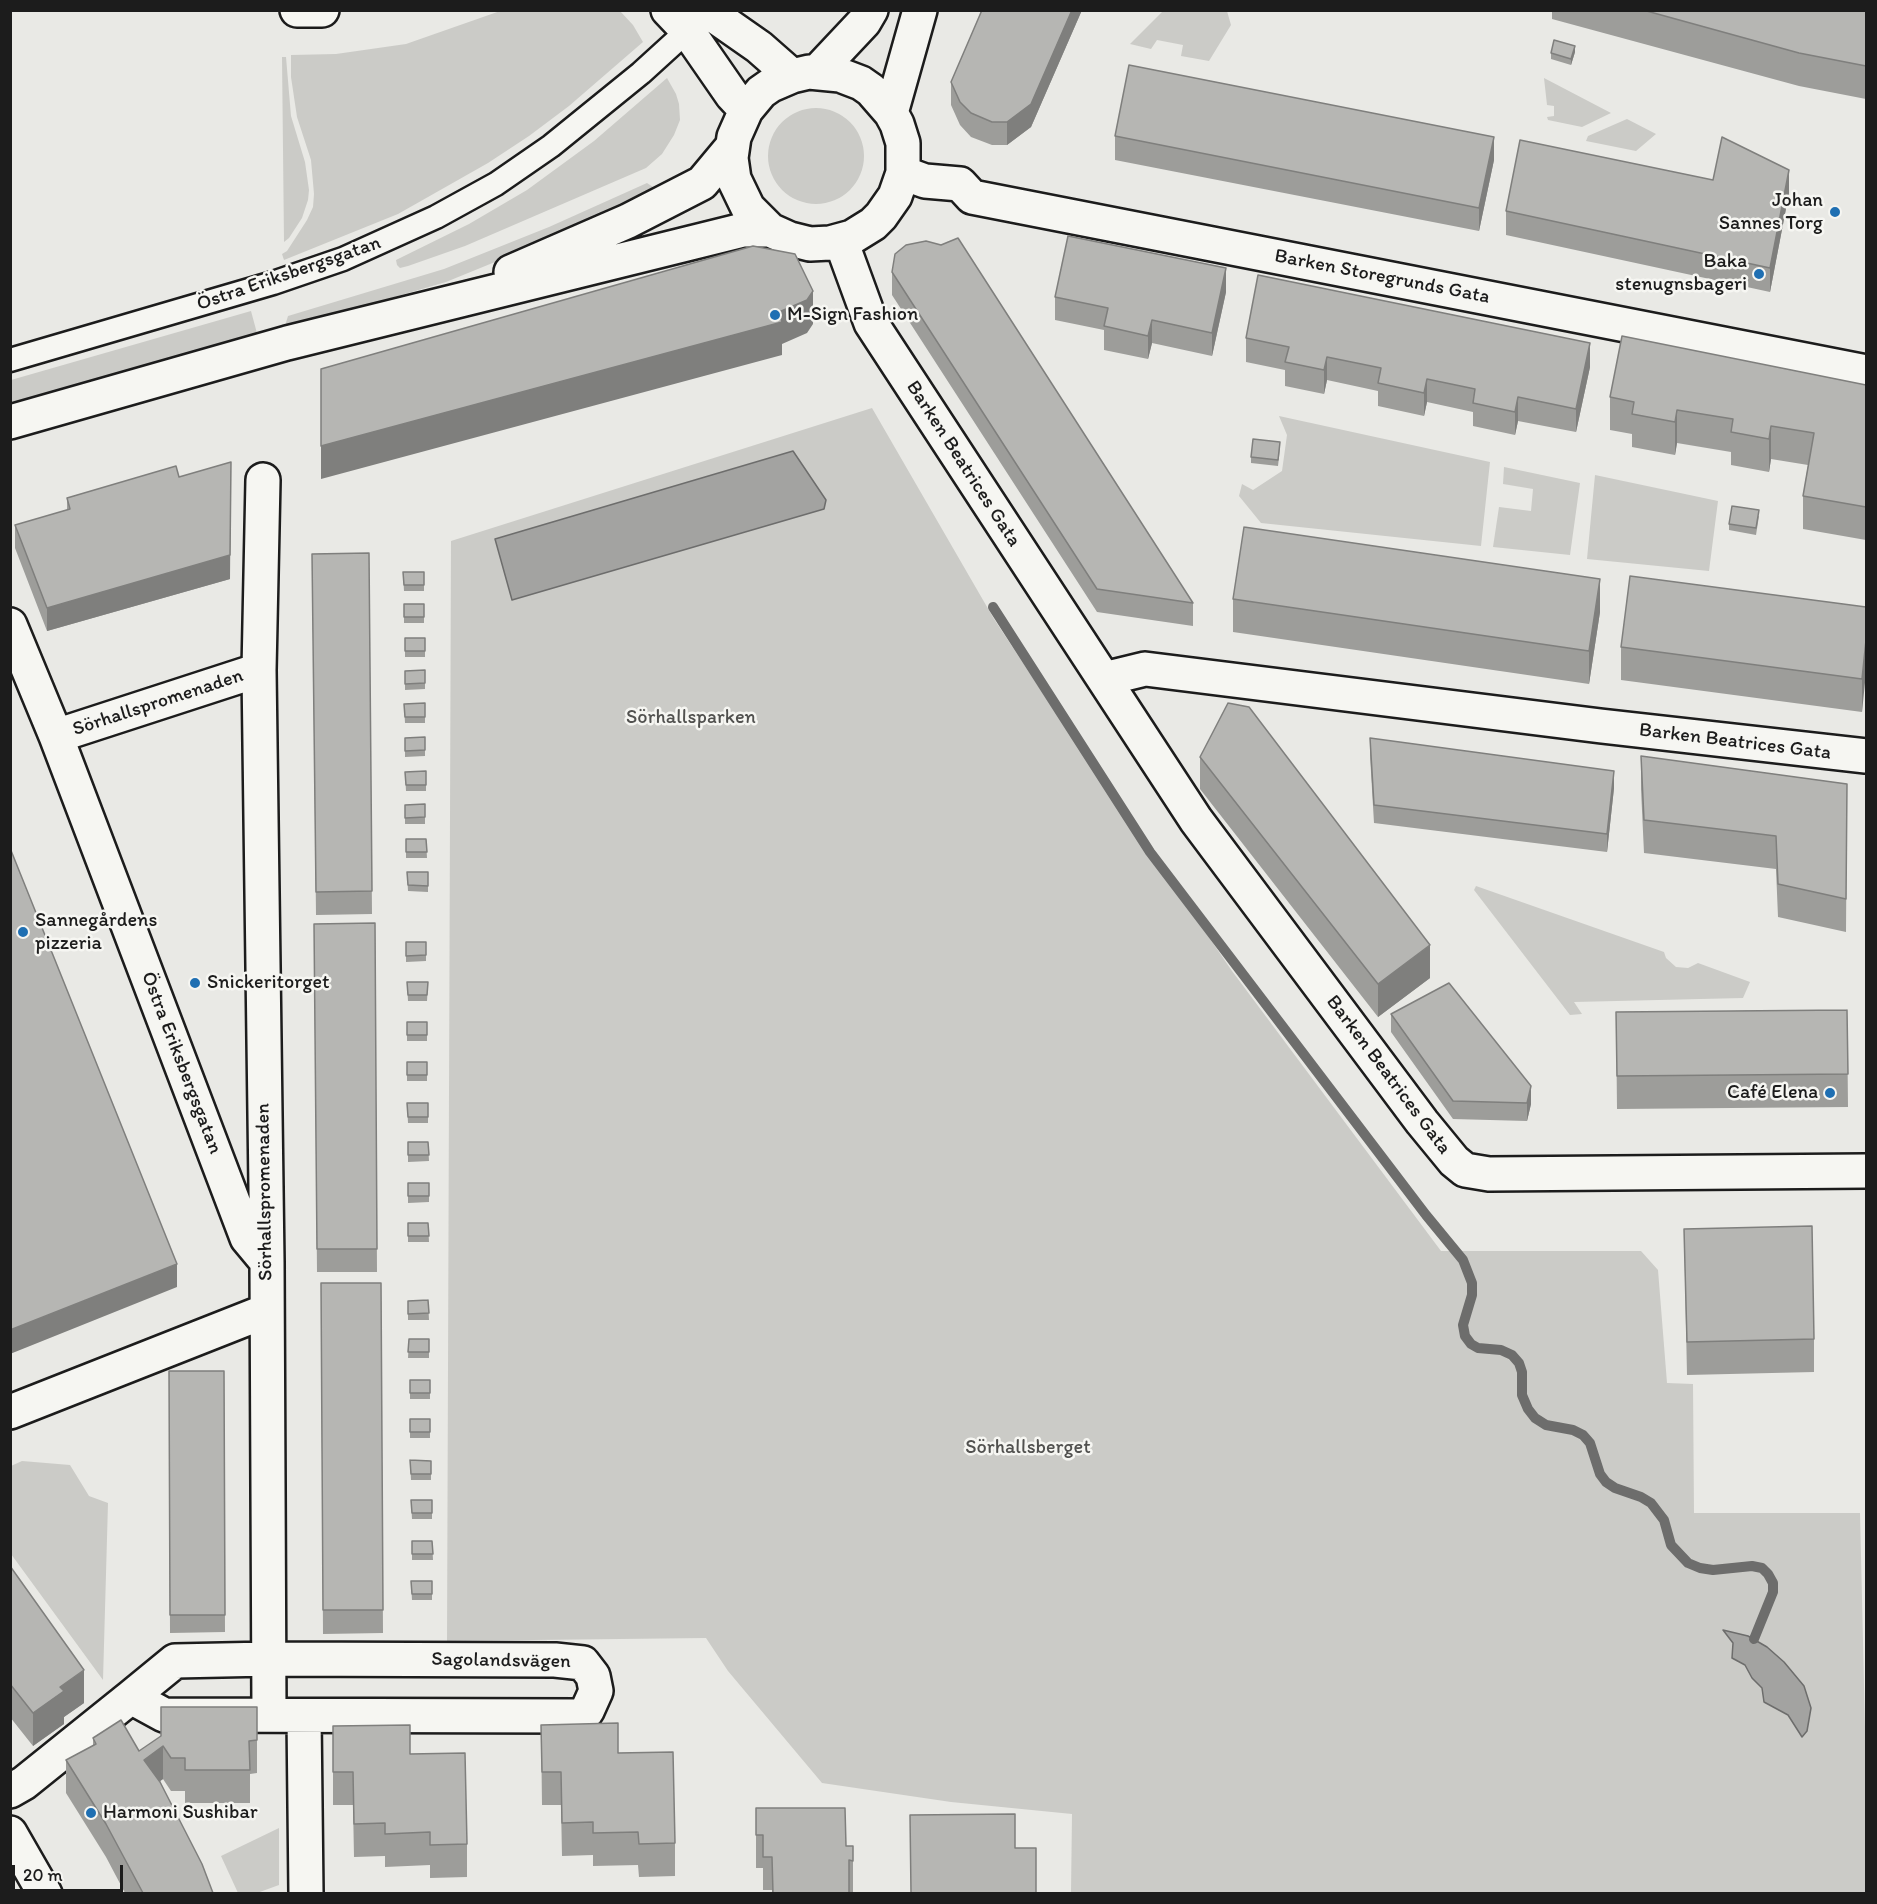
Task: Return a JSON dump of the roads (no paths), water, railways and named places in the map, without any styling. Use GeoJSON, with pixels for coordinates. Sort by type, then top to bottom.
{"type":"FeatureCollection","features":[{"type":"Feature","properties":{"kind":"street"},"geometry":{"type":"LineString","coordinates":[[297,10],[322,10]]}},
{"type":"Feature","properties":{"kind":"street"},"geometry":{"type":"LineString","coordinates":[[805,74],[864,22],[871,10]]}},
{"type":"Feature","properties":{"kind":"street"},"geometry":{"type":"LineString","coordinates":[[891,112],[920,10]]}},
{"type":"Feature","properties":{"kind":"street"},"geometry":{"type":"LineString","coordinates":[[696,15],[759,46],[805,74]]}},
{"type":"Feature","properties":{"kind":"street"},"geometry":{"type":"LineString","coordinates":[[696,15],[732,95],[746,110]]}},
{"type":"Feature","properties":{"kind":"street"},"geometry":{"type":"LineString","coordinates":[[805,74],[840,75],[861,83],[879,97],[891,112],[903,143],[903,173],[895,196],[881,216],[863,231],[841,241],[810,244],[790,239],[770,230],[748,208],[738,189],[732,168],[732,147],[737,128],[746,110],[761,92],[781,80],[805,74]]}},
{"type":"Feature","properties":{"kind":"street"},"geometry":{"type":"LineString","coordinates":[[371,323],[468,291],[628,221],[702,183],[732,147]]}},
{"type":"Feature","properties":{"kind":"street","name":"Barken Storegrunds Gata"},"geometry":{"type":"LineString","coordinates":[[903,173],[925,182],[960,184],[972,197],[1866,372]]}},
{"type":"Feature","properties":{"kind":"street"},"geometry":{"type":"LineString","coordinates":[[10,422],[287,344],[743,230],[770,230]]}},
{"type":"Feature","properties":{"kind":"street","name":"Barken Beatrices Gata"},"geometry":{"type":"LineString","coordinates":[[841,241],[871,323],[1196,820],[1422,1122],[1454,1161],[1465,1170],[1489,1174],[1866,1171]]}},
{"type":"Feature","properties":{"kind":"street","name":"Sörhallspromenaden"},"geometry":{"type":"LineString","coordinates":[[263,480],[260,670],[267,1262],[269,1713]]}},
{"type":"Feature","properties":{"kind":"street","name":"Östra Eriksbergsgatan"},"geometry":{"type":"LineString","coordinates":[[10,625],[56,736],[248,1238],[267,1262]]}},
{"type":"Feature","properties":{"kind":"street","name":"Barken Beatrices Gata"},"geometry":{"type":"LineString","coordinates":[[1104,679],[1144,669],[1826,753],[1866,756]]}},
{"type":"Feature","properties":{"kind":"street","name":"Sörhallspromenaden"},"geometry":{"type":"LineString","coordinates":[[56,736],[260,670]]}},
{"type":"Feature","properties":{"kind":"street"},"geometry":{"type":"LineString","coordinates":[[10,1412],[266,1311]]}},
{"type":"Feature","properties":{"kind":"street","name":"Sagolandsvägen"},"geometry":{"type":"LineString","coordinates":[[10,1791],[24,1783],[175,1661],[544,1660],[583,1663],[593,1676],[596,1691],[587,1711],[579,1716],[304,1716],[269,1713],[164,1715],[131,1697]]}},
{"type":"Feature","properties":{"kind":"street"},"geometry":{"type":"LineString","coordinates":[[304,1716],[306,1893]]}},
{"type":"Feature","properties":{"kind":"street"},"geometry":{"type":"LineString","coordinates":[[10,1833],[45,1893]]}},
{"type":"Feature","properties":{"kind":"lane","name":"Östra Eriksbergsgatan"},"geometry":{"type":"LineString","coordinates":[[10,360],[273,284],[343,259],[416,227],[467,201],[551,146],[641,74],[696,15]]}},
{"type":"Feature","properties":{"kind":"waterway"},"geometry":{"type":"LineString","coordinates":[[993,607],[1150,852],[1426,1215],[1463,1260],[1472,1283],[1472,1295],[1463,1325],[1465,1336],[1471,1344],[1478,1348],[1501,1350],[1512,1355],[1519,1363],[1522,1372],[1522,1395],[1535,1418],[1546,1425],[1573,1430],[1583,1435],[1590,1443],[1600,1474],[1606,1482],[1651,1503],[1664,1520],[1671,1545],[1688,1563],[1713,1570],[1752,1566],[1762,1568],[1768,1574],[1773,1583],[1773,1592],[1754,1639]]}},
{"type":"Feature","properties":{"kind":"place","name":"Johan Sannes Torg"},"geometry":{"type":"Point","coordinates":[1835,212]}},
{"type":"Feature","properties":{"kind":"place","name":"Baka stenugnsbageri"},"geometry":{"type":"Point","coordinates":[1759,274]}},
{"type":"Feature","properties":{"kind":"place","name":"M-Sign Fashion"},"geometry":{"type":"Point","coordinates":[775,315]}},
{"type":"Feature","properties":{"kind":"place","name":"Sannegårdens pizzeria"},"geometry":{"type":"Point","coordinates":[23,932]}},
{"type":"Feature","properties":{"kind":"place","name":"Snickeritorget"},"geometry":{"type":"Point","coordinates":[195,983]}},
{"type":"Feature","properties":{"kind":"place","name":"Café Elena"},"geometry":{"type":"Point","coordinates":[1830,1093]}},
{"type":"Feature","properties":{"kind":"place","name":"Harmoni Sushibar"},"geometry":{"type":"Point","coordinates":[91,1813]}},
{"type":"Feature","properties":{"kind":"park label","name":"Sörhallsparken"},"geometry":{"type":"Point","coordinates":[691,718]}},
{"type":"Feature","properties":{"kind":"park label","name":"Sörhallsberget"},"geometry":{"type":"Point","coordinates":[1028,1448]}}]}
